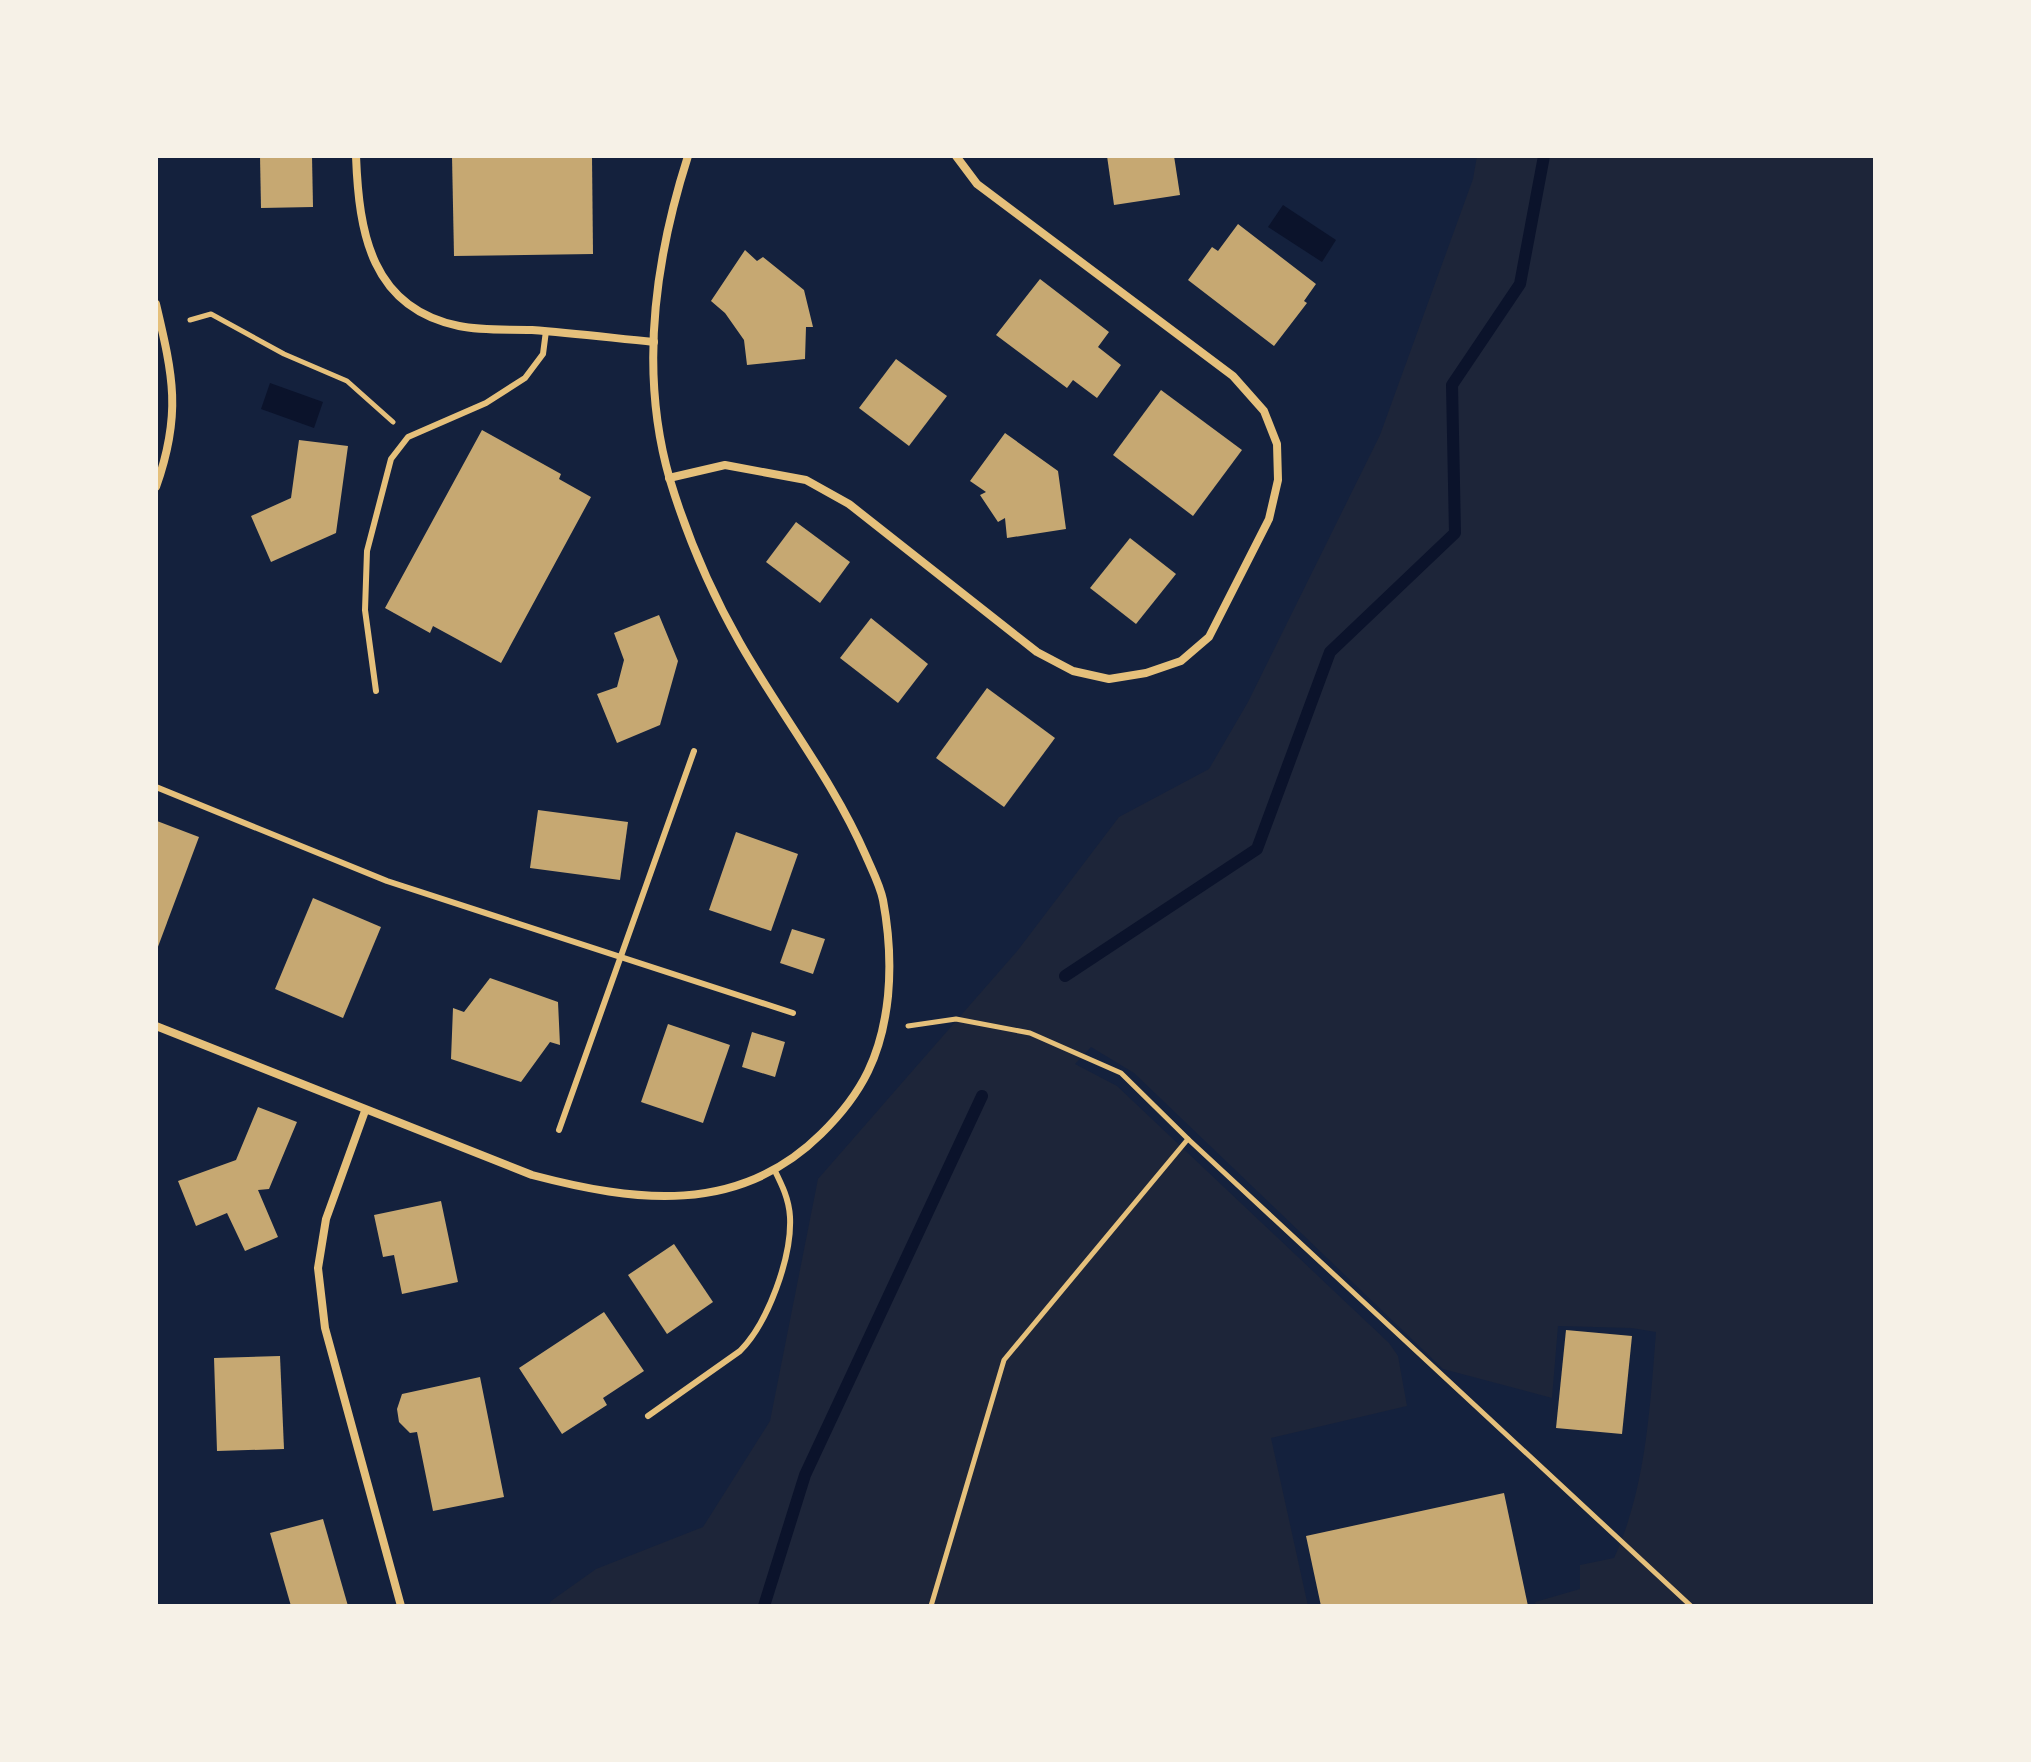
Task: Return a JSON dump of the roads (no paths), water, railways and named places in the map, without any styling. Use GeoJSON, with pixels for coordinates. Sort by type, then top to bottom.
{"type":"FeatureCollection","features":[{"type":"Feature","properties":{"kind":"street"},"geometry":{"type":"LineString","coordinates":[[356,156],[358,206],[374,264],[407,305],[425,315],[460,326],[654,342]]}},
{"type":"Feature","properties":{"kind":"street"},"geometry":{"type":"LineString","coordinates":[[156,1026],[532,1175],[588,1190],[645,1197],[697,1196],[754,1181],[812,1143],[844,1111],[872,1067],[885,1029],[890,974],[882,897],[851,823],[739,642],[697,558],[669,478],[656,406],[654,342],[660,266],[675,197],[688,156]]}},
{"type":"Feature","properties":{"kind":"street"},"geometry":{"type":"LineString","coordinates":[[669,478],[725,465],[806,480],[849,504],[1037,652],[1073,671],[1109,679],[1146,673],[1181,661],[1209,637],[1269,519],[1278,480],[1277,444],[1264,411],[1233,376],[977,184],[956,156]]}},
{"type":"Feature","properties":{"kind":"street"},"geometry":{"type":"LineString","coordinates":[[156,304],[172,376],[173,419],[168,453],[156,487]]}},
{"type":"Feature","properties":{"kind":"street"},"geometry":{"type":"LineString","coordinates":[[365,1111],[326,1219],[318,1268],[325,1328],[401,1606]]}},
{"type":"Feature","properties":{"kind":"lane"},"geometry":{"type":"LineString","coordinates":[[376,691],[365,610],[367,551],[391,459],[408,437],[486,403],[525,378],[543,354],[546,331]]}},
{"type":"Feature","properties":{"kind":"lane"},"geometry":{"type":"LineString","coordinates":[[559,1130],[694,751]]}},
{"type":"Feature","properties":{"kind":"lane"},"geometry":{"type":"LineString","coordinates":[[156,787],[387,881],[793,1013]]}},
{"type":"Feature","properties":{"kind":"lane"},"geometry":{"type":"LineString","coordinates":[[648,1416],[752,1340],[777,1286],[790,1239],[786,1194],[774,1169]]}},
{"type":"Feature","properties":{"kind":"waterway"},"geometry":{"type":"LineString","coordinates":[[1065,976],[1257,849],[1330,652],[1455,533],[1452,385],[1520,284],[1544,156]]}},
{"type":"Feature","properties":{"kind":"waterway"},"geometry":{"type":"LineString","coordinates":[[764,1606],[805,1475],[982,1096]]}}]}
